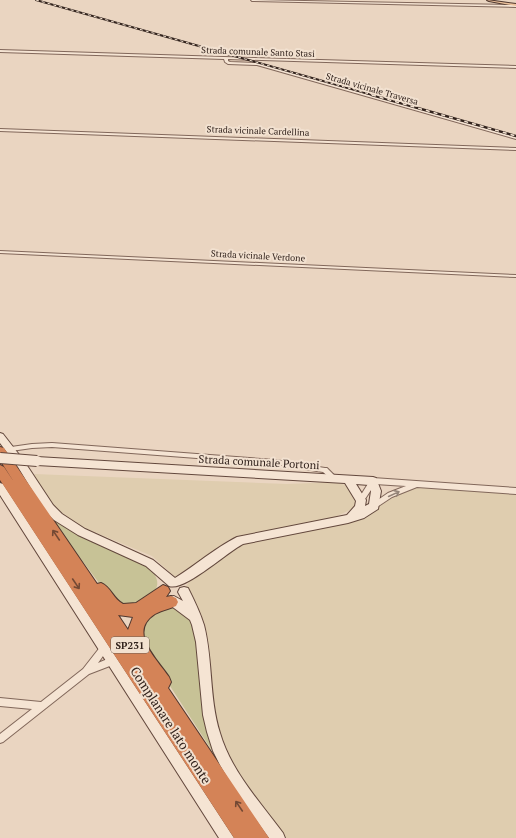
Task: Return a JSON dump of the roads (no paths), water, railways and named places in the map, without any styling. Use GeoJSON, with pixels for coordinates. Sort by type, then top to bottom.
{"type":"FeatureCollection","features":[{"type":"Feature","properties":{"kind":"highway","name":"SP231"},"geometry":{"type":"LineString","coordinates":[[6,450],[71,556],[260,838]]}},
{"type":"Feature","properties":{"kind":"highway","name":"SP231"},"geometry":{"type":"LineString","coordinates":[[0,470],[244,838]]}},
{"type":"Feature","properties":{"kind":"highway"},"geometry":{"type":"LineString","coordinates":[[71,556],[85,567],[114,606],[122,610],[132,610],[144,606],[173,591]]}},
{"type":"Feature","properties":{"kind":"highway"},"geometry":{"type":"LineString","coordinates":[[171,705],[166,685],[137,640],[136,628],[140,618],[148,610],[157,605],[173,591]]}},
{"type":"Feature","properties":{"kind":"main road"},"geometry":{"type":"LineString","coordinates":[[489,0],[516,6]]}},
{"type":"Feature","properties":{"kind":"street"},"geometry":{"type":"LineString","coordinates":[[252,0],[516,6]]}},
{"type":"Feature","properties":{"kind":"street","name":"Strada comunale Santo Stasi"},"geometry":{"type":"LineString","coordinates":[[0,51],[516,67]]}},
{"type":"Feature","properties":{"kind":"street","name":"Strada vicinale Traversa"},"geometry":{"type":"LineString","coordinates":[[226,58],[226,61],[229,63],[257,64],[516,138]]}},
{"type":"Feature","properties":{"kind":"street","name":"Strada vicinale Cardellina"},"geometry":{"type":"LineString","coordinates":[[0,130],[516,149]]}},
{"type":"Feature","properties":{"kind":"street","name":"Strada vicinale Verdone"},"geometry":{"type":"LineString","coordinates":[[0,252],[516,276]]}},
{"type":"Feature","properties":{"kind":"street"},"geometry":{"type":"LineString","coordinates":[[0,436],[6,450],[49,508],[56,515],[72,526],[147,561],[158,570],[194,616],[199,631],[213,731],[224,760],[278,838]]}},
{"type":"Feature","properties":{"kind":"street"},"geometry":{"type":"LineString","coordinates":[[6,450],[52,445],[275,462],[325,470],[334,478]]}},
{"type":"Feature","properties":{"kind":"street","name":"Strada comunale Portoni"},"geometry":{"type":"LineString","coordinates":[[0,458],[334,478],[516,491]]}},
{"type":"Feature","properties":{"kind":"street"},"geometry":{"type":"LineString","coordinates":[[347,479],[361,500]]}},
{"type":"Feature","properties":{"kind":"street"},"geometry":{"type":"LineString","coordinates":[[348,519],[360,508],[361,500],[367,488],[373,481]]}},
{"type":"Feature","properties":{"kind":"street"},"geometry":{"type":"LineString","coordinates":[[373,481],[376,491],[374,506]]}},
{"type":"Feature","properties":{"kind":"street"},"geometry":{"type":"LineString","coordinates":[[173,591],[229,546],[241,540],[348,519],[360,515],[390,495],[416,485]]}},
{"type":"Feature","properties":{"kind":"street","name":"Complanare lato monte"},"geometry":{"type":"LineString","coordinates":[[0,487],[227,838]]}},
{"type":"Feature","properties":{"kind":"street"},"geometry":{"type":"LineString","coordinates":[[0,739],[86,672],[104,649]]}},
{"type":"Feature","properties":{"kind":"street"},"geometry":{"type":"LineString","coordinates":[[86,672],[112,661]]}},
{"type":"Feature","properties":{"kind":"street"},"geometry":{"type":"LineString","coordinates":[[0,702],[43,706]]}},
{"type":"Feature","properties":{"kind":"railway"},"geometry":{"type":"LineString","coordinates":[[36,0],[376,96]]}},
{"type":"Feature","properties":{"kind":"railway"},"geometry":{"type":"LineString","coordinates":[[372,95],[516,136]]}}]}
